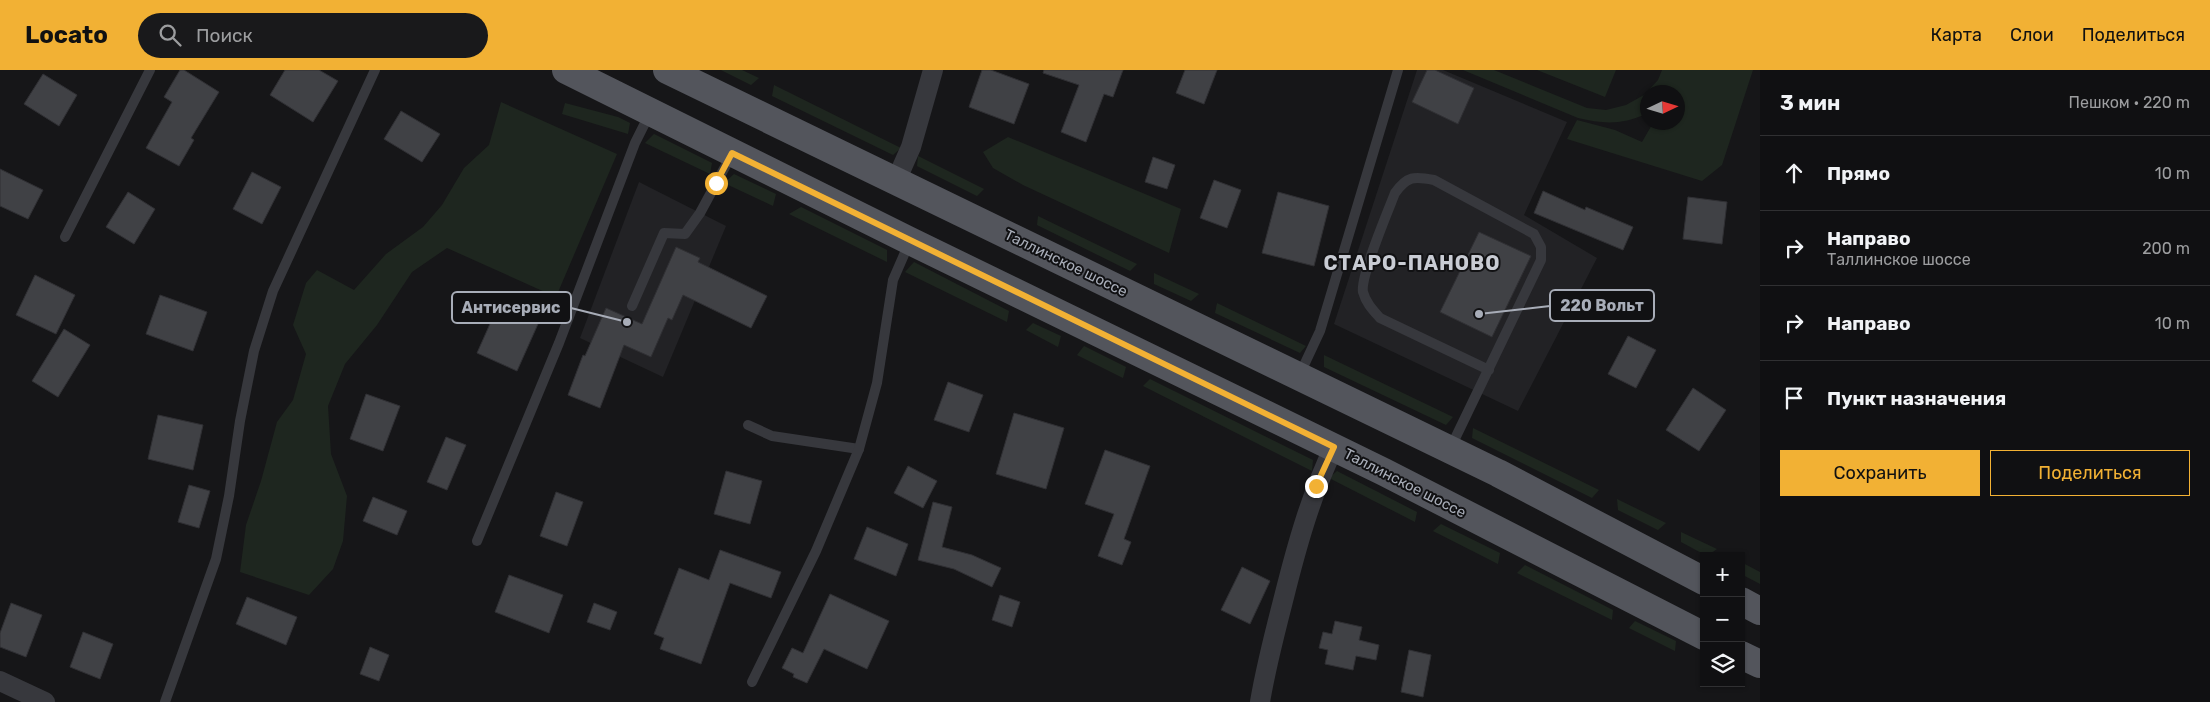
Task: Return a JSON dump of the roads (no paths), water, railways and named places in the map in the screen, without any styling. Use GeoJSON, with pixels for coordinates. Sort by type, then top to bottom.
{"type":"FeatureCollection","features":[{"type":"Feature","properties":{"kind":"main road","name":"Таллинское шоссе"},"geometry":{"type":"LineString","coordinates":[[566,70],[910,241],[1334,447],[1700,634]]}},
{"type":"Feature","properties":{"kind":"main road","name":"Таллинское шоссе"},"geometry":{"type":"LineString","coordinates":[[667,70],[1498,473],[1700,579]]}},
{"type":"Feature","properties":{"kind":"main road"},"geometry":{"type":"LineString","coordinates":[[1745,603],[1760,611]]}},
{"type":"Feature","properties":{"kind":"main road"},"geometry":{"type":"LineString","coordinates":[[1745,657],[1760,664]]}},
{"type":"Feature","properties":{"kind":"street"},"geometry":{"type":"LineString","coordinates":[[896,181],[911,147],[933,70]]}},
{"type":"Feature","properties":{"kind":"street"},"geometry":{"type":"LineString","coordinates":[[1260,702],[1265,673],[1301,531],[1319,478],[1334,447]]}},
{"type":"Feature","properties":{"kind":"street"},"geometry":{"type":"LineString","coordinates":[[0,681],[45,702]]}},
{"type":"Feature","properties":{"kind":"lane"},"geometry":{"type":"LineString","coordinates":[[64,237],[150,70]]}},
{"type":"Feature","properties":{"kind":"lane"},"geometry":{"type":"LineString","coordinates":[[165,702],[216,559],[253,360],[273,291],[375,70]]}},
{"type":"Feature","properties":{"kind":"lane"},"geometry":{"type":"LineString","coordinates":[[1299,376],[1320,331],[1398,70]]}},
{"type":"Feature","properties":{"kind":"lane"},"geometry":{"type":"LineString","coordinates":[[476,541],[559,343],[635,143],[650,112]]}},
{"type":"Feature","properties":{"kind":"lane"},"geometry":{"type":"LineString","coordinates":[[632,306],[664,233],[685,234],[700,213],[732,153]]}},
{"type":"Feature","properties":{"kind":"lane"},"geometry":{"type":"LineString","coordinates":[[1449,450],[1489,370],[1541,260],[1541,247],[1534,234],[1434,180],[1417,176],[1402,182],[1395,193],[1366,275],[1363,291],[1370,306],[1380,318],[1489,370]]}},
{"type":"Feature","properties":{"kind":"lane"},"geometry":{"type":"LineString","coordinates":[[752,682],[816,551],[859,449],[877,383],[892,280],[910,241]]}},
{"type":"Feature","properties":{"kind":"lane"},"geometry":{"type":"LineString","coordinates":[[748,425],[772,436],[859,449]]}},
{"type":"Feature","properties":{"kind":"place","name":"220 Вольт"},"geometry":{"type":"Point","coordinates":[1479,314]}},
{"type":"Feature","properties":{"kind":"place","name":"Антисервис"},"geometry":{"type":"Point","coordinates":[627,322]}},
{"type":"Feature","properties":{"kind":"district","name":"СТАРО-ПАНОВО"},"geometry":{"type":"Point","coordinates":[1412,263]}}]}
